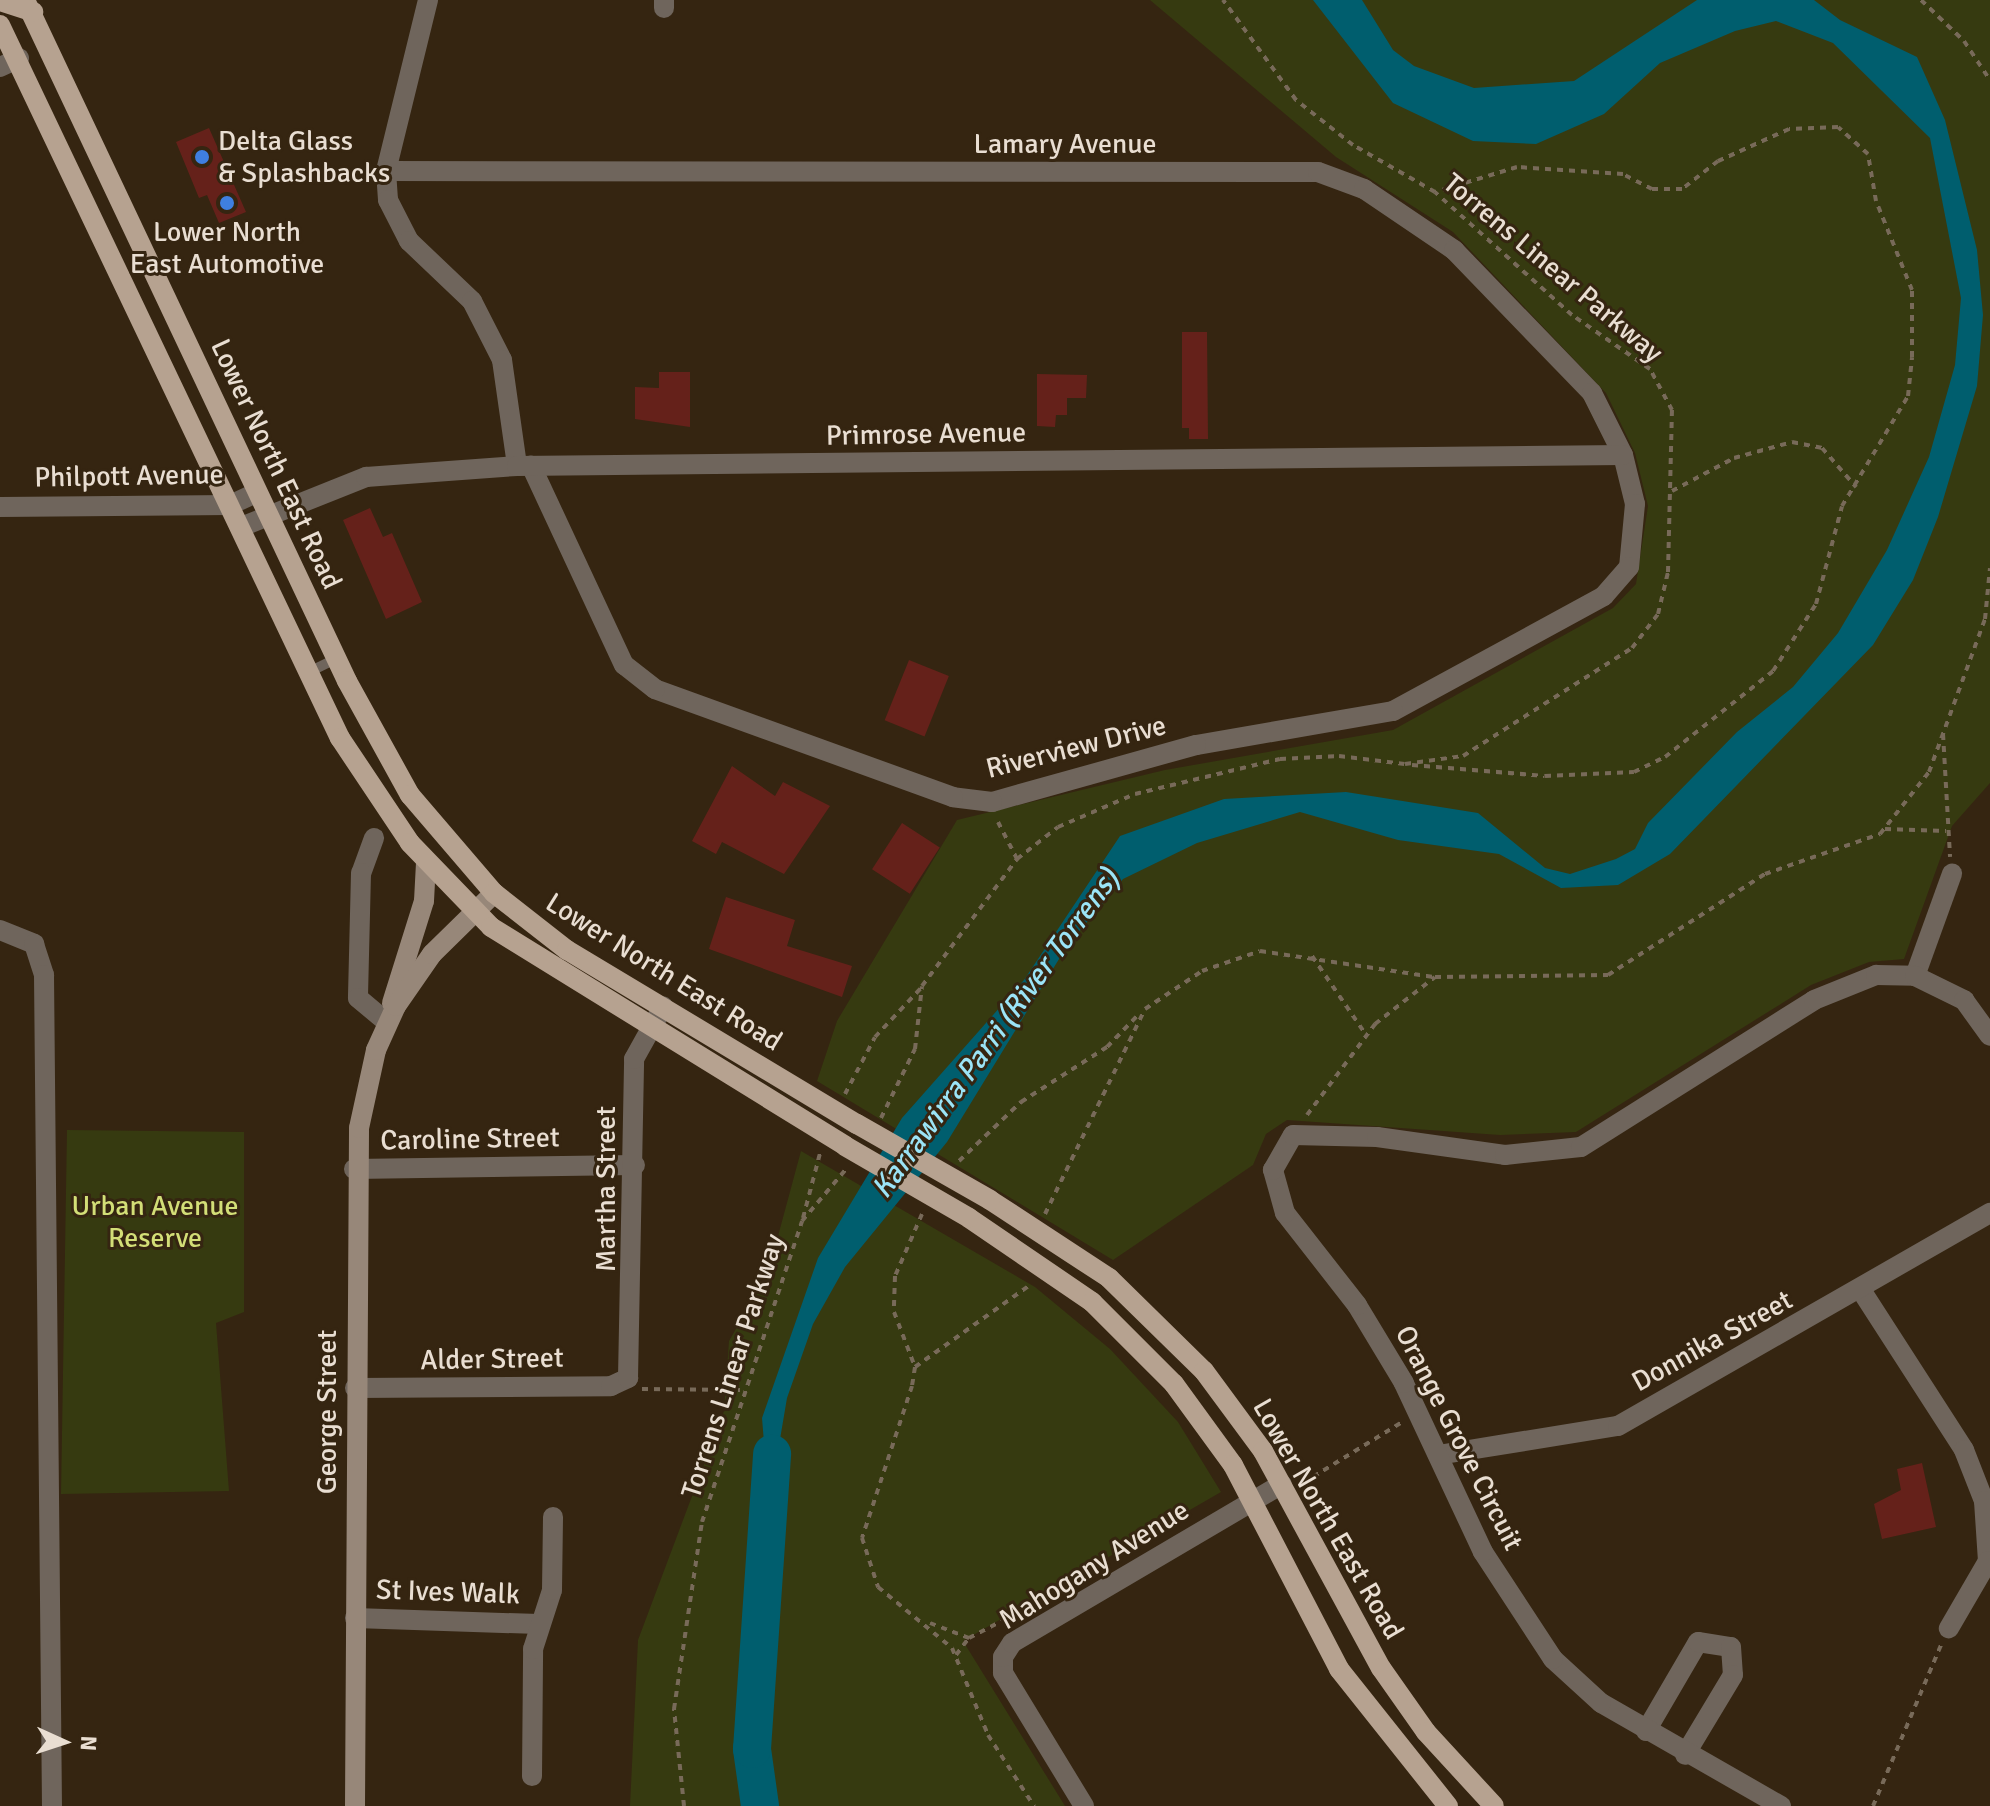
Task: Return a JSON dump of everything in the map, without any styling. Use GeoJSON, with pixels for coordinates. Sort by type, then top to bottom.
{"type":"FeatureCollection","features":[{"type":"Feature","properties":{"kind":"main road"},"geometry":{"type":"LineString","coordinates":[[0,1],[33,4]]}},
{"type":"Feature","properties":{"kind":"main road","name":"Lower North East Road"},"geometry":{"type":"LineString","coordinates":[[33,4],[256,493],[336,659],[399,779],[494,893],[567,950],[1038,1227],[1176,1340],[1222,1393],[1282,1484],[1381,1668],[1426,1732],[1494,1806]]}},
{"type":"Feature","properties":{"kind":"main road","name":"Lower North East Road"},"geometry":{"type":"LineString","coordinates":[[0,25],[19,58],[358,771],[426,862],[473,914],[850,1151],[969,1218],[1052,1271],[1174,1384],[1252,1500],[1339,1669],[1448,1806]]}},
{"type":"Feature","properties":{"kind":"street"},"geometry":{"type":"LineString","coordinates":[[386,171],[428,0]]}},
{"type":"Feature","properties":{"kind":"street"},"geometry":{"type":"LineString","coordinates":[[0,67],[19,58]]}},
{"type":"Feature","properties":{"kind":"street","name":"Lamary Avenue"},"geometry":{"type":"LineString","coordinates":[[386,171],[1318,172],[1364,189],[1454,250],[1592,393],[1623,455]]}},
{"type":"Feature","properties":{"kind":"street","name":"Riverview Drive"},"geometry":{"type":"LineString","coordinates":[[386,171],[388,200],[409,241],[472,301],[502,360],[524,466],[624,665],[655,689],[953,797],[992,802],[1196,745],[1393,711],[1452,681],[1604,596],[1629,567],[1635,504],[1623,455]]}},
{"type":"Feature","properties":{"kind":"street","name":"Primrose Avenue"},"geometry":{"type":"LineString","coordinates":[[241,527],[366,477],[524,466],[1623,455]]}},
{"type":"Feature","properties":{"kind":"street","name":"Philpott Avenue"},"geometry":{"type":"LineString","coordinates":[[0,507],[230,505],[256,493]]}},
{"type":"Feature","properties":{"kind":"street"},"geometry":{"type":"LineString","coordinates":[[374,838],[361,873],[358,998],[387,1022]]}},
{"type":"Feature","properties":{"kind":"street","name":"George Street"},"geometry":{"type":"LineString","coordinates":[[355,1806],[354,1169],[367,1084],[424,901],[426,862]]}},
{"type":"Feature","properties":{"kind":"street"},"geometry":{"type":"LineString","coordinates":[[1915,976],[1952,874]]}},
{"type":"Feature","properties":{"kind":"street","name":"George Street"},"geometry":{"type":"LineString","coordinates":[[387,1022],[432,954],[494,893]]}},
{"type":"Feature","properties":{"kind":"street"},"geometry":{"type":"LineString","coordinates":[[0,930],[24,937],[42,955],[44,975],[52,1806]]}},
{"type":"Feature","properties":{"kind":"street"},"geometry":{"type":"LineString","coordinates":[[1293,1135],[1377,1137],[1505,1155],[1581,1147],[1814,1000],[1876,975],[1915,976],[1964,1000],[1990,1036]]}},
{"type":"Feature","properties":{"kind":"street","name":"Martha Street"},"geometry":{"type":"LineString","coordinates":[[628,1378],[635,1165],[634,1059],[663,1007]]}},
{"type":"Feature","properties":{"kind":"street","name":"Orange Grove Circuit"},"geometry":{"type":"LineString","coordinates":[[1293,1135],[1273,1170],[1285,1213],[1357,1305],[1418,1413],[1483,1552],[1553,1659],[1601,1703],[1685,1755],[1780,1806]]}},
{"type":"Feature","properties":{"kind":"street","name":"Caroline Street"},"geometry":{"type":"LineString","coordinates":[[354,1169],[635,1165]]}},
{"type":"Feature","properties":{"kind":"street","name":"Donnika Street"},"geometry":{"type":"LineString","coordinates":[[1438,1455],[1618,1426],[1861,1290],[1990,1213]]}},
{"type":"Feature","properties":{"kind":"street"},"geometry":{"type":"LineString","coordinates":[[1861,1290],[1964,1450],[1984,1501],[1988,1561],[1949,1628]]}},
{"type":"Feature","properties":{"kind":"street","name":"Alder Street"},"geometry":{"type":"LineString","coordinates":[[355,1388],[611,1386],[628,1378]]}},
{"type":"Feature","properties":{"kind":"street","name":"Mahogany Avenue"},"geometry":{"type":"LineString","coordinates":[[1084,1806],[1003,1673],[1003,1657],[1012,1643],[1282,1484]]}},
{"type":"Feature","properties":{"kind":"street","name":"St Ives Walk"},"geometry":{"type":"LineString","coordinates":[[532,1776],[539,1624],[552,1590],[553,1517]]}},
{"type":"Feature","properties":{"kind":"street","name":"St Ives Walk"},"geometry":{"type":"LineString","coordinates":[[355,1618],[539,1624]]}},
{"type":"Feature","properties":{"kind":"street"},"geometry":{"type":"LineString","coordinates":[[1646,1731],[1698,1642],[1731,1647],[1733,1675],[1685,1755]]}},
{"type":"Feature","properties":{"kind":"lane"},"geometry":{"type":"LineString","coordinates":[[309,672],[336,659]]}},
{"type":"Feature","properties":{"kind":"path","name":"Torrens Linear Parkway"},"geometry":{"type":"LineString","coordinates":[[865,1127],[915,1049],[922,986],[1017,859],[1058,827],[1135,794],[1209,775],[1339,756],[1405,764],[1463,756],[1632,648],[1658,614],[1672,491],[1672,410],[1650,369],[1572,315],[1435,192],[1353,145],[1296,100],[1223,0]]}},
{"type":"Feature","properties":{"kind":"path"},"geometry":{"type":"LineString","coordinates":[[1921,0],[1964,41],[1990,80]]}},
{"type":"Feature","properties":{"kind":"path"},"geometry":{"type":"LineString","coordinates":[[1405,764],[1592,776],[1634,772],[1665,757],[1773,671],[1799,638],[1816,604],[1842,506],[1908,396],[1912,290],[1876,201],[1868,154],[1838,127],[1789,129],[1718,161],[1682,189],[1652,189],[1623,174],[1517,167],[1435,192]]}},
{"type":"Feature","properties":{"kind":"path"},"geometry":{"type":"LineString","coordinates":[[1672,491],[1734,458],[1792,442],[1822,448],[1856,487]]}},
{"type":"Feature","properties":{"kind":"path"},"geometry":{"type":"LineString","coordinates":[[951,1173],[1000,1121],[1107,1047],[1145,1009],[1202,971],[1260,951],[1312,956],[1435,977],[1608,975],[1765,874],[1807,854],[1860,847],[1885,829],[1929,772],[1985,619],[1990,568]]}},
{"type":"Feature","properties":{"kind":"path"},"geometry":{"type":"LineString","coordinates":[[1943,731],[1952,874]]}},
{"type":"Feature","properties":{"kind":"path"},"geometry":{"type":"LineString","coordinates":[[992,802],[1017,859]]}},
{"type":"Feature","properties":{"kind":"path"},"geometry":{"type":"LineString","coordinates":[[1885,829],[1947,831]]}},
{"type":"Feature","properties":{"kind":"path"},"geometry":{"type":"LineString","coordinates":[[1312,956],[1366,1035]]}},
{"type":"Feature","properties":{"kind":"path"},"geometry":{"type":"LineString","coordinates":[[1293,1135],[1366,1035],[1435,977]]}},
{"type":"Feature","properties":{"kind":"path"},"geometry":{"type":"LineString","coordinates":[[1038,1227],[1145,1009]]}},
{"type":"Feature","properties":{"kind":"path","name":"Torrens Linear Parkway"},"geometry":{"type":"LineString","coordinates":[[684,1806],[674,1709],[680,1637],[702,1522],[740,1390],[802,1221],[850,1151]]}},
{"type":"Feature","properties":{"kind":"path"},"geometry":{"type":"LineString","coordinates":[[915,1367],[894,1312],[895,1276],[925,1210]]}},
{"type":"Feature","properties":{"kind":"path"},"geometry":{"type":"LineString","coordinates":[[1034,1806],[988,1735],[952,1648],[927,1621],[878,1587],[862,1538],[915,1367],[1052,1271]]}},
{"type":"Feature","properties":{"kind":"path"},"geometry":{"type":"LineString","coordinates":[[628,1378],[641,1389],[740,1390]]}},
{"type":"Feature","properties":{"kind":"path"},"geometry":{"type":"LineString","coordinates":[[1303,1483],[1418,1413]]}},
{"type":"Feature","properties":{"kind":"path"},"geometry":{"type":"LineString","coordinates":[[927,1621],[969,1638]]}},
{"type":"Feature","properties":{"kind":"path"},"geometry":{"type":"LineString","coordinates":[[1873,1806],[1949,1628]]}},
{"type":"Feature","properties":{"kind":"green space"},"geometry":{"type":"Polygon","coordinates":[[[1150,0],[1990,0],[1990,783],[1952,826],[1904,959],[1869,962],[1811,985],[1576,1132],[1500,1135],[1287,1120],[1266,1134],[1253,1165],[1113,1260],[817,1081],[837,1021],[957,820],[1165,770],[1393,730],[1613,608],[1636,584],[1648,506],[1635,453],[1606,393],[1453,232],[1336,157],[1150,0]]]}},
{"type":"Feature","properties":{"kind":"green space","name":"Urban Avenue Reserve"},"geometry":{"type":"Polygon","coordinates":[[[67,1130],[244,1132],[244,1312],[216,1323],[229,1491],[61,1494],[67,1130]]]}},
{"type":"Feature","properties":{"kind":"green space"},"geometry":{"type":"Polygon","coordinates":[[[801,1151],[1035,1287],[1110,1349],[1178,1422],[1221,1492],[963,1641],[1065,1806],[630,1806],[638,1640],[724,1411],[729,1341],[768,1273],[801,1151]]]}},
{"type":"Feature","properties":{"kind":"water"},"geometry":{"type":"Polygon","coordinates":[[[1313,0],[1362,0],[1393,50],[1414,66],[1474,88],[1574,81],[1697,0],[1814,0],[1840,20],[1917,57],[1945,120],[1977,250],[1983,315],[1977,386],[1938,517],[1913,580],[1873,645],[1670,854],[1618,885],[1561,888],[1499,854],[1398,840],[1300,812],[1197,843],[1123,879],[1067,946],[947,1142],[845,1267],[813,1324],[787,1398],[769,1504],[762,1418],[818,1258],[902,1118],[1024,980],[1120,836],[1224,799],[1346,792],[1478,813],[1545,868],[1570,874],[1616,859],[1635,849],[1648,823],[1737,732],[1793,687],[1838,633],[1887,550],[1929,457],[1955,365],[1961,298],[1930,138],[1833,43],[1776,21],[1735,31],[1660,63],[1604,114],[1536,144],[1473,141],[1393,103],[1313,0]]]}},
{"type":"Feature","properties":{"kind":"building"},"geometry":{"type":"Polygon","coordinates":[[[209,128],[246,212],[219,223],[207,195],[199,198],[176,142],[209,128]]]}},
{"type":"Feature","properties":{"kind":"building"},"geometry":{"type":"Polygon","coordinates":[[[1182,332],[1207,332],[1208,439],[1189,439],[1189,428],[1182,428],[1182,332]]]}},
{"type":"Feature","properties":{"kind":"building"},"geometry":{"type":"Polygon","coordinates":[[[659,372],[690,372],[690,427],[635,419],[635,387],[659,388],[659,372]]]}},
{"type":"Feature","properties":{"kind":"building"},"geometry":{"type":"Polygon","coordinates":[[[1037,374],[1087,375],[1086,398],[1067,398],[1067,415],[1056,415],[1055,427],[1037,426],[1037,374]]]}},
{"type":"Feature","properties":{"kind":"building"},"geometry":{"type":"Polygon","coordinates":[[[370,508],[383,537],[392,533],[422,602],[386,619],[343,520],[370,508]]]}},
{"type":"Feature","properties":{"kind":"building"},"geometry":{"type":"Polygon","coordinates":[[[909,660],[949,676],[925,736],[885,720],[909,660]]]}},
{"type":"Feature","properties":{"kind":"building"},"geometry":{"type":"Polygon","coordinates":[[[732,766],[775,796],[783,782],[830,806],[784,874],[722,842],[716,854],[692,841],[732,766]]]}},
{"type":"Feature","properties":{"kind":"building"},"geometry":{"type":"Polygon","coordinates":[[[902,823],[940,848],[910,894],[872,869],[902,823]]]}},
{"type":"Feature","properties":{"kind":"building"},"geometry":{"type":"Polygon","coordinates":[[[726,897],[795,920],[787,946],[852,966],[842,997],[709,949],[726,897]]]}},
{"type":"Feature","properties":{"kind":"building"},"geometry":{"type":"Polygon","coordinates":[[[1922,1463],[1936,1527],[1882,1539],[1874,1504],[1901,1490],[1897,1469],[1922,1463]]]}},
{"type":"Feature","properties":{"kind":"waterway","name":"Karrawirra Parri (River Torrens)"},"geometry":{"type":"LineString","coordinates":[[760,1806],[752,1749],[772,1454]]}},
{"type":"Feature","properties":{"kind":"place","name":"Delta Glass & Splashbacks"},"geometry":{"type":"Point","coordinates":[202,157]}},
{"type":"Feature","properties":{"kind":"place","name":"Lower North East Automotive"},"geometry":{"type":"Point","coordinates":[227,203]}}]}
